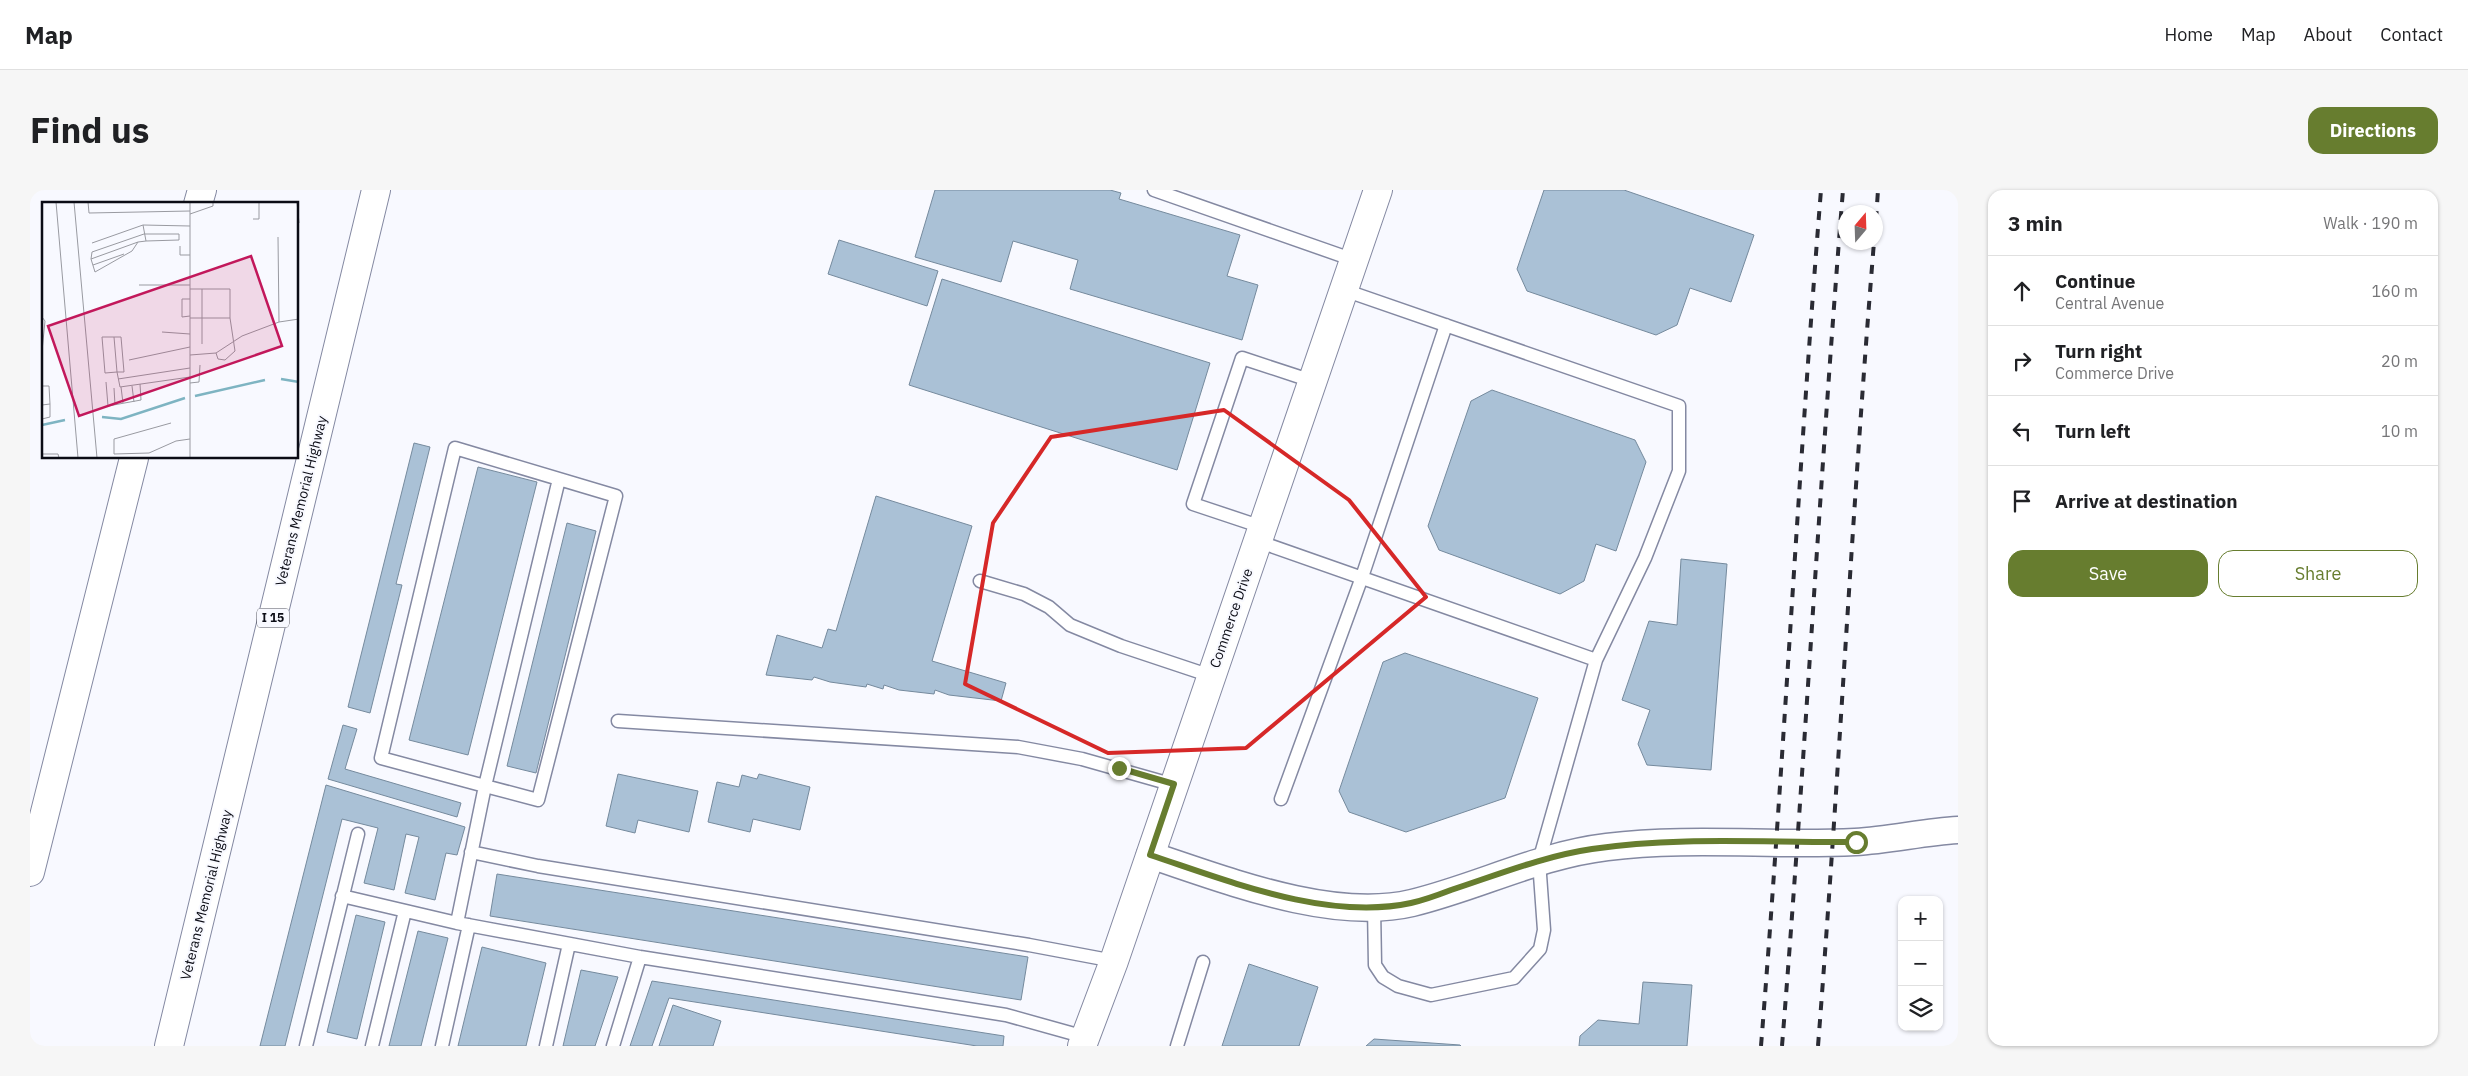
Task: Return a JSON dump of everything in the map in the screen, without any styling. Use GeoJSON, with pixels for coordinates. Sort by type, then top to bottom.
{"type":"FeatureCollection","features":[{"type":"Feature","properties":{"kind":"main road","name":"Veterans Memorial Highway"},"geometry":{"type":"LineString","coordinates":[[169,1046],[376,190]]}},
{"type":"Feature","properties":{"kind":"main road","name":"Commerce Drive"},"geometry":{"type":"LineString","coordinates":[[1084,1042],[1114,961],[1378,190]]}},
{"type":"Feature","properties":{"kind":"main road"},"geometry":{"type":"LineString","coordinates":[[30,872],[134,459]]}},
{"type":"Feature","properties":{"kind":"street"},"geometry":{"type":"LineString","coordinates":[[1150,855],[1272,894],[1326,904],[1374,907],[1412,903],[1540,861],[1590,849],[1644,842],[1853,842],[1958,830]]}},
{"type":"Feature","properties":{"kind":"lane"},"geometry":{"type":"LineString","coordinates":[[1154,190],[1354,260]]}},
{"type":"Feature","properties":{"kind":"lane"},"geometry":{"type":"LineString","coordinates":[[1344,290],[1679,406],[1680,471],[1645,558],[1596,660],[1540,861],[1544,930],[1540,949],[1514,978],[1431,995],[1398,986],[1383,977],[1375,965],[1374,907]]}},
{"type":"Feature","properties":{"kind":"lane"},"geometry":{"type":"LineString","coordinates":[[1281,799],[1362,577],[1446,325]]}},
{"type":"Feature","properties":{"kind":"lane"},"geometry":{"type":"LineString","coordinates":[[1312,381],[1242,358],[1193,504],[1362,577],[1596,660]]}},
{"type":"Feature","properties":{"kind":"lane"},"geometry":{"type":"LineString","coordinates":[[455,448],[616,496],[538,800],[485,786],[381,758],[455,448]]}},
{"type":"Feature","properties":{"kind":"lane"},"geometry":{"type":"LineString","coordinates":[[442,1046],[463,924],[471,852],[485,786],[559,479]]}},
{"type":"Feature","properties":{"kind":"lane"},"geometry":{"type":"LineString","coordinates":[[980,581],[1024,594],[1049,607],[1070,625],[1121,646],[1211,676]]}},
{"type":"Feature","properties":{"kind":"lane"},"geometry":{"type":"LineString","coordinates":[[618,721],[1018,747],[1110,766],[1174,784]]}},
{"type":"Feature","properties":{"kind":"lane"},"geometry":{"type":"LineString","coordinates":[[306,1046],[358,834]]}},
{"type":"Feature","properties":{"kind":"lane"},"geometry":{"type":"LineString","coordinates":[[471,852],[538,866],[1029,945],[1114,961]]}},
{"type":"Feature","properties":{"kind":"lane"},"geometry":{"type":"LineString","coordinates":[[342,896],[463,924],[640,957],[1006,1015],[1084,1042]]}},
{"type":"Feature","properties":{"kind":"lane"},"geometry":{"type":"LineString","coordinates":[[372,1046],[405,911]]}},
{"type":"Feature","properties":{"kind":"lane"},"geometry":{"type":"LineString","coordinates":[[546,1046],[569,944]]}},
{"type":"Feature","properties":{"kind":"lane"},"geometry":{"type":"LineString","coordinates":[[613,1046],[640,957]]}},
{"type":"Feature","properties":{"kind":"lane"},"geometry":{"type":"LineString","coordinates":[[1177,1046],[1203,962]]}},
{"type":"Feature","properties":{"kind":"highlighted area"},"geometry":{"type":"Polygon","coordinates":[[[1224,410],[1349,500],[1426,597],[1246,748],[1108,753],[965,684],[993,523],[1051,437],[1224,410]]]}},
{"type":"Feature","properties":{"kind":"building"},"geometry":{"type":"Polygon","coordinates":[[[935,190],[1110,190],[1121,193],[1119,199],[1240,235],[1227,276],[1258,285],[1242,340],[1070,289],[1078,260],[1013,241],[1001,282],[915,257],[935,190]]]}},
{"type":"Feature","properties":{"kind":"building"},"geometry":{"type":"Polygon","coordinates":[[[1544,190],[1624,190],[1754,235],[1731,302],[1690,288],[1677,325],[1656,335],[1527,291],[1517,269],[1544,190]]]}},
{"type":"Feature","properties":{"kind":"building"},"geometry":{"type":"Polygon","coordinates":[[[839,240],[938,271],[927,306],[828,274],[839,240]]]}},
{"type":"Feature","properties":{"kind":"building"},"geometry":{"type":"Polygon","coordinates":[[[942,279],[1210,363],[1177,470],[909,385],[942,279]]]}},
{"type":"Feature","properties":{"kind":"building"},"geometry":{"type":"Polygon","coordinates":[[[1492,390],[1635,440],[1646,462],[1616,551],[1596,544],[1584,581],[1560,594],[1439,550],[1428,526],[1471,401],[1492,390]]]}},
{"type":"Feature","properties":{"kind":"building"},"geometry":{"type":"Polygon","coordinates":[[[414,443],[430,447],[396,584],[402,585],[370,713],[348,707],[414,443]]]}},
{"type":"Feature","properties":{"kind":"building"},"geometry":{"type":"Polygon","coordinates":[[[478,467],[537,482],[468,755],[409,740],[478,467]]]}},
{"type":"Feature","properties":{"kind":"building"},"geometry":{"type":"Polygon","coordinates":[[[876,496],[972,526],[932,661],[1006,683],[1001,701],[949,695],[935,690],[934,694],[899,690],[884,685],[883,689],[867,684],[866,687],[830,682],[814,677],[812,680],[766,675],[777,635],[822,648],[828,629],[836,631],[876,496]]]}},
{"type":"Feature","properties":{"kind":"building"},"geometry":{"type":"Polygon","coordinates":[[[567,523],[596,531],[536,773],[507,766],[567,523]]]}},
{"type":"Feature","properties":{"kind":"building"},"geometry":{"type":"Polygon","coordinates":[[[1681,559],[1727,564],[1711,770],[1647,765],[1638,744],[1650,710],[1622,700],[1649,621],[1677,625],[1681,559]]]}},
{"type":"Feature","properties":{"kind":"building"},"geometry":{"type":"Polygon","coordinates":[[[1405,653],[1538,698],[1505,798],[1406,832],[1349,812],[1339,791],[1383,662],[1405,653]]]}},
{"type":"Feature","properties":{"kind":"building"},"geometry":{"type":"Polygon","coordinates":[[[343,725],[357,729],[345,769],[461,803],[457,817],[328,779],[343,725]]]}},
{"type":"Feature","properties":{"kind":"building"},"geometry":{"type":"Polygon","coordinates":[[[618,774],[698,791],[689,832],[638,820],[635,833],[606,826],[618,774]]]}},
{"type":"Feature","properties":{"kind":"building"},"geometry":{"type":"Polygon","coordinates":[[[759,774],[810,787],[800,830],[753,819],[750,832],[708,822],[717,782],[739,787],[742,775],[757,779],[759,774]]]}},
{"type":"Feature","properties":{"kind":"building"},"geometry":{"type":"Polygon","coordinates":[[[326,785],[465,827],[457,855],[446,853],[435,900],[405,893],[419,837],[406,834],[394,890],[364,883],[378,828],[342,819],[285,1046],[260,1046],[326,785]]]}},
{"type":"Feature","properties":{"kind":"building"},"geometry":{"type":"Polygon","coordinates":[[[497,874],[1028,957],[1021,1000],[490,916],[497,874]]]}},
{"type":"Feature","properties":{"kind":"building"},"geometry":{"type":"Polygon","coordinates":[[[356,915],[385,922],[357,1039],[327,1032],[356,915]]]}},
{"type":"Feature","properties":{"kind":"building"},"geometry":{"type":"Polygon","coordinates":[[[418,931],[448,938],[421,1046],[389,1046],[418,931]]]}},
{"type":"Feature","properties":{"kind":"building"},"geometry":{"type":"Polygon","coordinates":[[[482,947],[546,963],[526,1046],[458,1046],[482,947]]]}},
{"type":"Feature","properties":{"kind":"building"},"geometry":{"type":"Polygon","coordinates":[[[1249,964],[1318,987],[1299,1046],[1222,1046],[1249,964]]]}},
{"type":"Feature","properties":{"kind":"building"},"geometry":{"type":"Polygon","coordinates":[[[581,970],[618,977],[595,1046],[563,1046],[581,970]]]}},
{"type":"Feature","properties":{"kind":"building"},"geometry":{"type":"Polygon","coordinates":[[[652,981],[1004,1036],[1003,1046],[977,1046],[669,998],[652,1046],[630,1046],[652,981]]]}},
{"type":"Feature","properties":{"kind":"building"},"geometry":{"type":"Polygon","coordinates":[[[1643,982],[1692,985],[1687,1046],[1579,1046],[1580,1036],[1598,1020],[1639,1024],[1643,982]]]}},
{"type":"Feature","properties":{"kind":"building"},"geometry":{"type":"Polygon","coordinates":[[[673,1005],[721,1021],[713,1046],[659,1046],[673,1005]]]}},
{"type":"Feature","properties":{"kind":"building"},"geometry":{"type":"Polygon","coordinates":[[[1374,1039],[1460,1045],[1461,1046],[1366,1046],[1374,1039]]]}},
{"type":"Feature","properties":{"kind":"railway"},"geometry":{"type":"LineString","coordinates":[[1761,1046],[1821,190]]}},
{"type":"Feature","properties":{"kind":"railway"},"geometry":{"type":"LineString","coordinates":[[1782,1046],[1843,190]]}},
{"type":"Feature","properties":{"kind":"railway"},"geometry":{"type":"LineString","coordinates":[[1877,205],[1878,190]]}},
{"type":"Feature","properties":{"kind":"railway"},"geometry":{"type":"LineString","coordinates":[[1818,1046],[1873,250]]}},
{"type":"Feature","properties":{"kind":"route"},"geometry":{"type":"LineString","coordinates":[[1119,768],[1174,784],[1150,855],[1272,894],[1326,904],[1374,907],[1412,903],[1540,861],[1590,849],[1644,842],[1856,842]]}}]}
